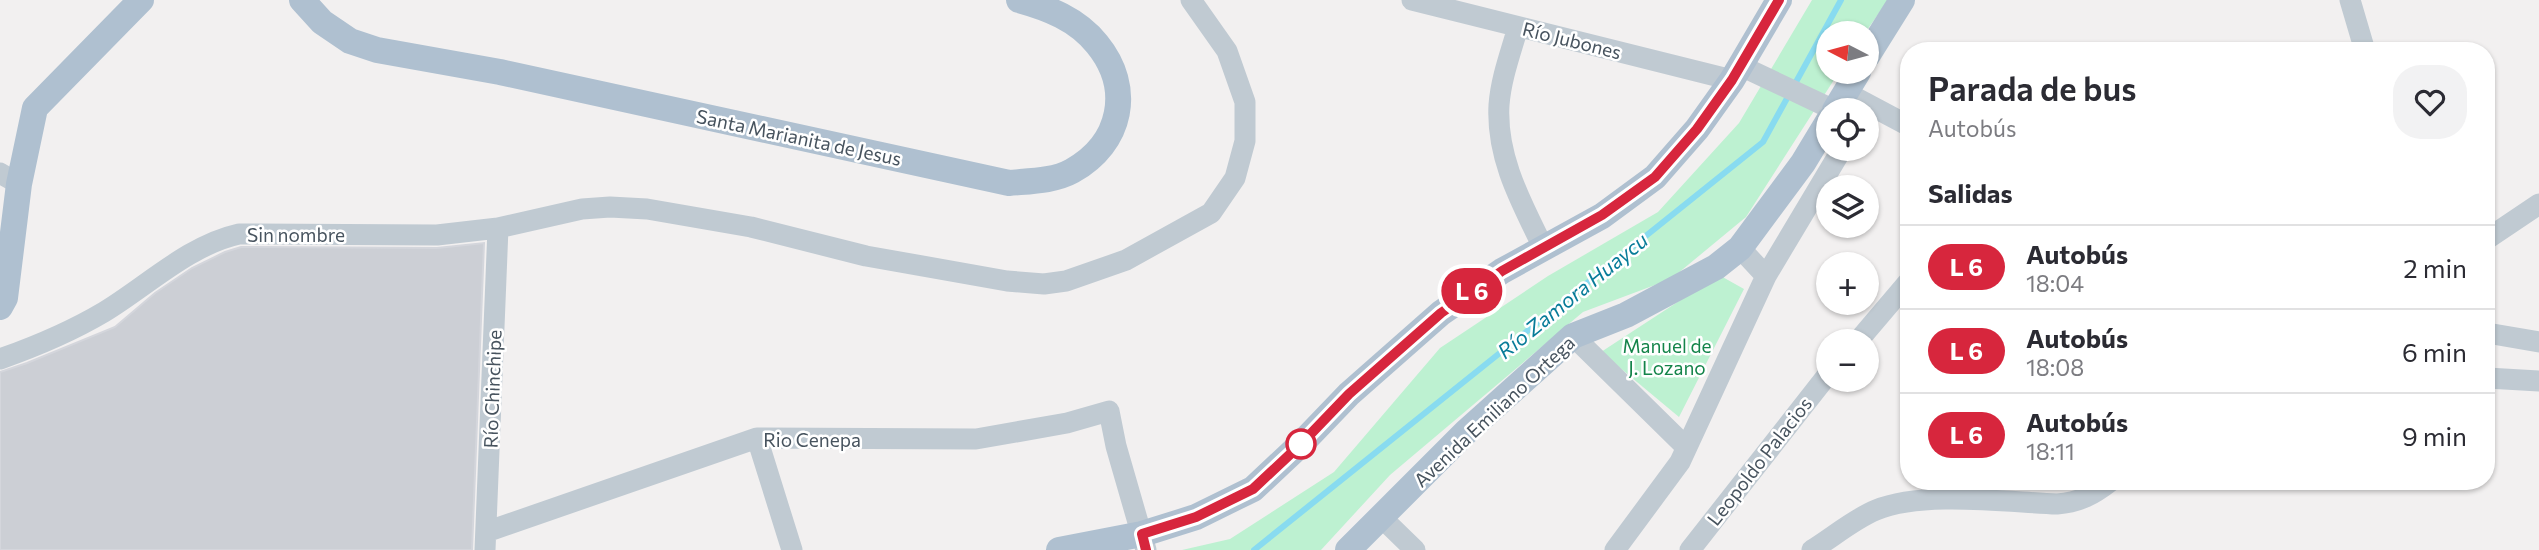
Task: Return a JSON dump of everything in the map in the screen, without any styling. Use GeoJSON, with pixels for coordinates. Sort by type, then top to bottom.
{"type":"FeatureCollection","features":[{"type":"Feature","properties":{"kind":"main road"},"geometry":{"type":"LineString","coordinates":[[0,307],[5,298],[10,178],[35,108],[141,0]]}},
{"type":"Feature","properties":{"kind":"main road","name":"Santa Marianita de Jesus"},"geometry":{"type":"LineString","coordinates":[[302,0],[322,22],[350,41],[377,50],[499,72],[1009,183],[1041,180],[1071,172],[1100,150],[1114,128],[1120,95],[1112,68],[1097,43],[1074,23],[1049,9],[1019,0]]}},
{"type":"Feature","properties":{"kind":"main road"},"geometry":{"type":"LineString","coordinates":[[1059,550],[1144,542],[1253,489],[1349,394],[1441,313],[1502,271],[1602,215],[1655,177],[1697,129],[1737,73],[1779,0]]}},
{"type":"Feature","properties":{"kind":"main road"},"geometry":{"type":"LineString","coordinates":[[1880,35],[1902,0]]}},
{"type":"Feature","properties":{"kind":"main road","name":"Avenida Emiliano Ortega"},"geometry":{"type":"LineString","coordinates":[[1348,550],[1466,432],[1573,336],[1626,316],[1716,267],[1740,248],[1816,142]]}},
{"type":"Feature","properties":{"kind":"street","name":"Sin nombre"},"geometry":{"type":"LineString","coordinates":[[0,359],[101,313],[200,248],[221,238],[239,234],[437,235],[498,228],[582,209],[647,209],[751,227],[866,256],[1007,281],[1044,284],[1066,281],[1126,260],[1211,213],[1235,178],[1245,141],[1245,102],[1227,51],[1191,0]]}},
{"type":"Feature","properties":{"kind":"street","name":"Río Jubones"},"geometry":{"type":"LineString","coordinates":[[1412,0],[1518,27],[1854,98]]}},
{"type":"Feature","properties":{"kind":"street"},"geometry":{"type":"LineString","coordinates":[[2350,0],[2362,42]]}},
{"type":"Feature","properties":{"kind":"street"},"geometry":{"type":"LineString","coordinates":[[1518,27],[1505,69],[1499,105],[1500,138],[1513,185],[1543,247]]}},
{"type":"Feature","properties":{"kind":"street"},"geometry":{"type":"LineString","coordinates":[[1879,111],[1900,121]]}},
{"type":"Feature","properties":{"kind":"street"},"geometry":{"type":"LineString","coordinates":[[1615,550],[1680,463],[1766,276],[1835,161]]}},
{"type":"Feature","properties":{"kind":"street"},"geometry":{"type":"LineString","coordinates":[[2495,234],[2539,204]]}},
{"type":"Feature","properties":{"kind":"street","name":"Río Chinchipe"},"geometry":{"type":"LineString","coordinates":[[486,541],[498,228]]}},
{"type":"Feature","properties":{"kind":"street"},"geometry":{"type":"LineString","coordinates":[[1740,248],[1766,276]]}},
{"type":"Feature","properties":{"kind":"street"},"geometry":{"type":"LineString","coordinates":[[1869,329],[1900,296]]}},
{"type":"Feature","properties":{"kind":"street"},"geometry":{"type":"LineString","coordinates":[[2495,334],[2539,342]]}},
{"type":"Feature","properties":{"kind":"street"},"geometry":{"type":"LineString","coordinates":[[1573,336],[1686,447]]}},
{"type":"Feature","properties":{"kind":"street"},"geometry":{"type":"LineString","coordinates":[[2495,378],[2539,381]]}},
{"type":"Feature","properties":{"kind":"street","name":"Leopoldo Palacios"},"geometry":{"type":"LineString","coordinates":[[1690,550],[1816,390]]}},
{"type":"Feature","properties":{"kind":"street","name":"Rio Cenepa"},"geometry":{"type":"LineString","coordinates":[[486,541],[757,439],[976,439],[1067,423],[1109,411],[1115,446],[1144,542]]}},
{"type":"Feature","properties":{"kind":"street"},"geometry":{"type":"LineString","coordinates":[[757,439],[792,550]]}},
{"type":"Feature","properties":{"kind":"street"},"geometry":{"type":"LineString","coordinates":[[1812,550],[1874,511],[1894,504],[1935,500],[2057,505],[2075,503],[2099,490]]}},
{"type":"Feature","properties":{"kind":"street"},"geometry":{"type":"LineString","coordinates":[[1381,517],[1415,550]]}},
{"type":"Feature","properties":{"kind":"green space"},"geometry":{"type":"Polygon","coordinates":[[[1812,0],[1888,0],[1873,21],[1816,21],[1816,84],[1831,84],[1822,98],[1816,98],[1816,108],[1746,217],[1671,279],[1583,312],[1390,475],[1321,550],[1182,550],[1230,539],[1334,472],[1440,348],[1548,276],[1658,212],[1739,123],[1812,0]]]}},
{"type":"Feature","properties":{"kind":"green space","name":"Manuel de J. Lozano"},"geometry":{"type":"Polygon","coordinates":[[[1719,275],[1744,289],[1679,417],[1601,352],[1719,275]]]}},
{"type":"Feature","properties":{"kind":"building"},"geometry":{"type":"Polygon","coordinates":[[[484,243],[472,550],[0,550],[0,372],[115,327],[155,293],[192,268],[241,247],[437,248],[484,243]]]}},
{"type":"Feature","properties":{"kind":"waterway","name":"Río Zamora Huaycu"},"geometry":{"type":"LineString","coordinates":[[1254,550],[1763,142],[1841,0]]}},
{"type":"Feature","properties":{"kind":"bus line"},"geometry":{"type":"LineString","coordinates":[[1146,550],[1142,534],[1196,517],[1253,489],[1349,394],[1441,313],[1502,271],[1602,215],[1655,177],[1697,129],[1732,80],[1779,0]]}}]}
